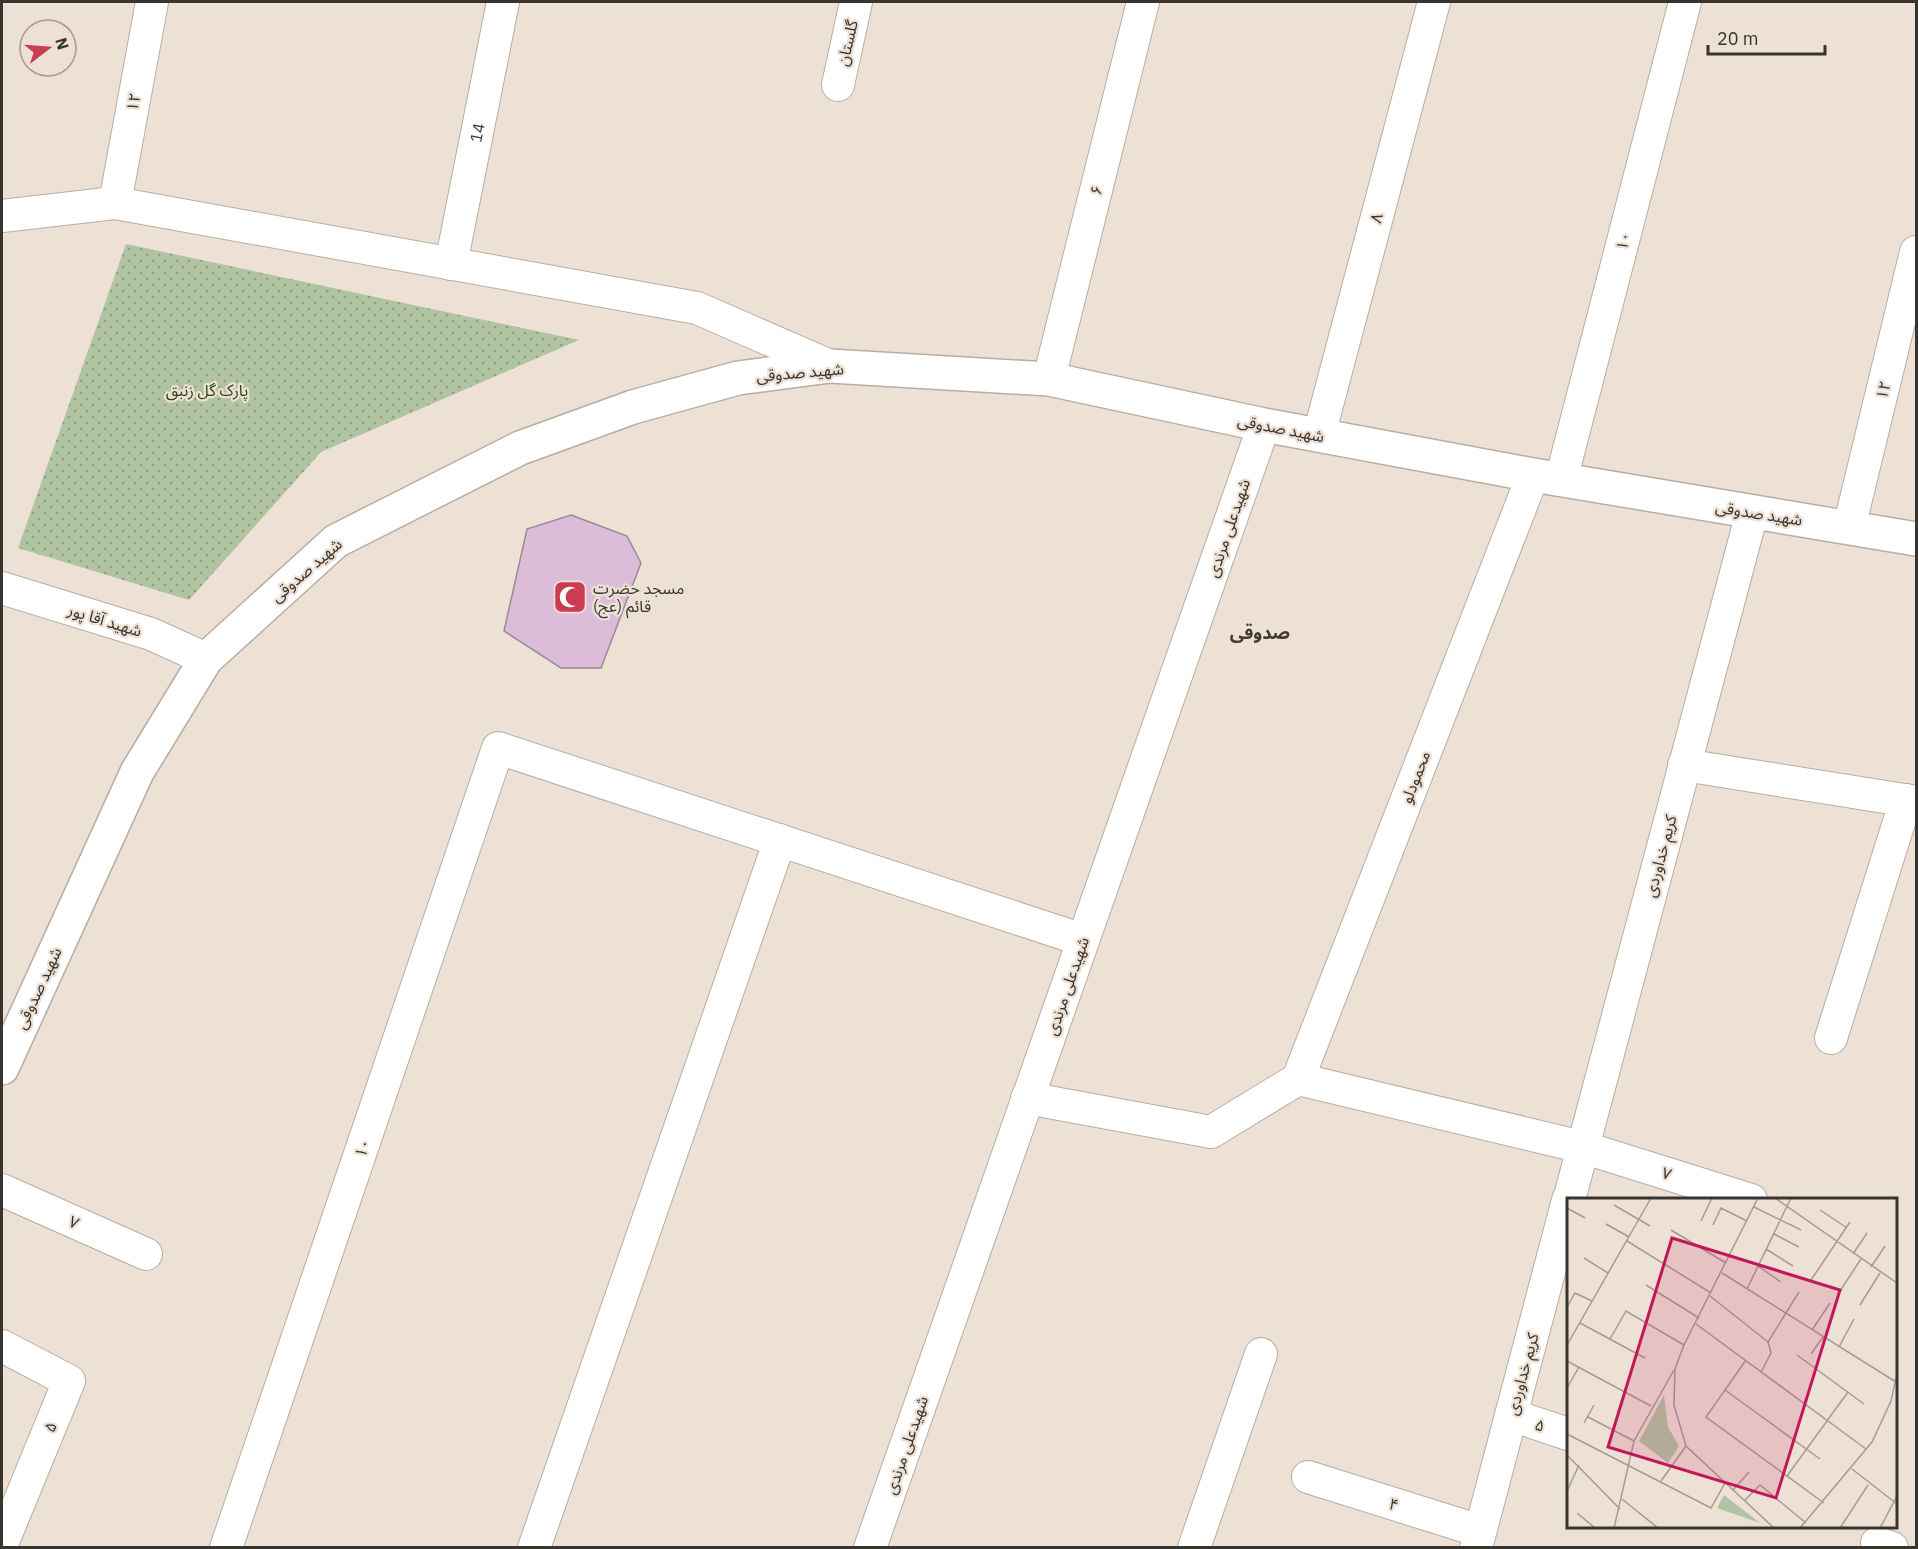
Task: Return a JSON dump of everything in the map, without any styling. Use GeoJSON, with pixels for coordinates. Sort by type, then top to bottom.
{"type":"FeatureCollection","features":[{"type":"Feature","properties":{"kind":"main road","name":"شهید صدوقی"},"geometry":{"type":"LineString","coordinates":[[2,1068],[137,772],[206,659],[336,541],[520,448],[633,407],[738,378],[830,366],[1049,379],[1264,425],[1547,478],[1917,539]]}},
{"type":"Feature","properties":{"kind":"street","name":"۱۲"},"geometry":{"type":"LineString","coordinates":[[115,203],[152,2]]}},
{"type":"Feature","properties":{"kind":"street","name":"14"},"geometry":{"type":"LineString","coordinates":[[451,264],[504,2]]}},
{"type":"Feature","properties":{"kind":"street","name":"گلستان"},"geometry":{"type":"LineString","coordinates":[[838,85],[856,2]]}},
{"type":"Feature","properties":{"kind":"street","name":"۶"},"geometry":{"type":"LineString","coordinates":[[1049,379],[1143,2]]}},
{"type":"Feature","properties":{"kind":"street","name":"۸"},"geometry":{"type":"LineString","coordinates":[[1319,435],[1434,2]]}},
{"type":"Feature","properties":{"kind":"street","name":"۱۰"},"geometry":{"type":"LineString","coordinates":[[1547,478],[1685,2]]}},
{"type":"Feature","properties":{"kind":"street"},"geometry":{"type":"LineString","coordinates":[[2,216],[115,203],[697,309],[830,366]]}},
{"type":"Feature","properties":{"kind":"street","name":"۱۲"},"geometry":{"type":"LineString","coordinates":[[1849,528],[1917,252]]}},
{"type":"Feature","properties":{"kind":"street","name":"شهیدعلی مرندی"},"geometry":{"type":"LineString","coordinates":[[870,1548],[1264,425]]}},
{"type":"Feature","properties":{"kind":"street","name":"محمودلو"},"geometry":{"type":"LineString","coordinates":[[1298,1079],[1547,478]]}},
{"type":"Feature","properties":{"kind":"street","name":"کریم خداوردی"},"geometry":{"type":"LineString","coordinates":[[1570,1198],[1752,513]]}},
{"type":"Feature","properties":{"kind":"street","name":"شهید آقا پور"},"geometry":{"type":"LineString","coordinates":[[2,588],[151,634],[206,659]]}},
{"type":"Feature","properties":{"kind":"street","name":"۱۰"},"geometry":{"type":"LineString","coordinates":[[226,1548],[498,748],[780,840]]}},
{"type":"Feature","properties":{"kind":"street"},"geometry":{"type":"LineString","coordinates":[[1684,765],[1911,801],[1831,1038]]}},
{"type":"Feature","properties":{"kind":"street"},"geometry":{"type":"LineString","coordinates":[[534,1548],[780,840],[1083,940]]}},
{"type":"Feature","properties":{"kind":"street"},"geometry":{"type":"LineString","coordinates":[[1027,1098],[1211,1132],[1298,1079]]}},
{"type":"Feature","properties":{"kind":"street","name":"۷"},"geometry":{"type":"LineString","coordinates":[[1298,1079],[1582,1148],[1744,1198]]}},
{"type":"Feature","properties":{"kind":"street","name":"۷"},"geometry":{"type":"LineString","coordinates":[[2,1190],[146,1254]]}},
{"type":"Feature","properties":{"kind":"street","name":"کریم خداوردی"},"geometry":{"type":"LineString","coordinates":[[1478,1539],[1567,1207]]}},
{"type":"Feature","properties":{"kind":"street","name":"۵"},"geometry":{"type":"LineString","coordinates":[[2,1346],[69,1381],[2,1544]]}},
{"type":"Feature","properties":{"kind":"street"},"geometry":{"type":"LineString","coordinates":[[1194,1548],[1261,1354]]}},
{"type":"Feature","properties":{"kind":"street","name":"۵"},"geometry":{"type":"LineString","coordinates":[[1511,1415],[1567,1433]]}},
{"type":"Feature","properties":{"kind":"street","name":"۴"},"geometry":{"type":"LineString","coordinates":[[1308,1477],[1478,1539]]}},
{"type":"Feature","properties":{"kind":"green space","name":"پارک گل زنبق"},"geometry":{"type":"Polygon","coordinates":[[[126,244],[579,340],[321,452],[189,600],[18,548],[126,244]]]}},
{"type":"Feature","properties":{"kind":"building","name":"مسجد حضرت قائم (عج)"},"geometry":{"type":"Polygon","coordinates":[[[571,515],[627,536],[641,563],[601,668],[561,668],[504,631],[527,529],[571,515]]]}},
{"type":"Feature","properties":{"kind":"place","name":"مسجد حضرت قائم (عج)"},"geometry":{"type":"Point","coordinates":[570,597]}},
{"type":"Feature","properties":{"kind":"district","name":"صدوقی"},"geometry":{"type":"Point","coordinates":[1260,632]}}]}
